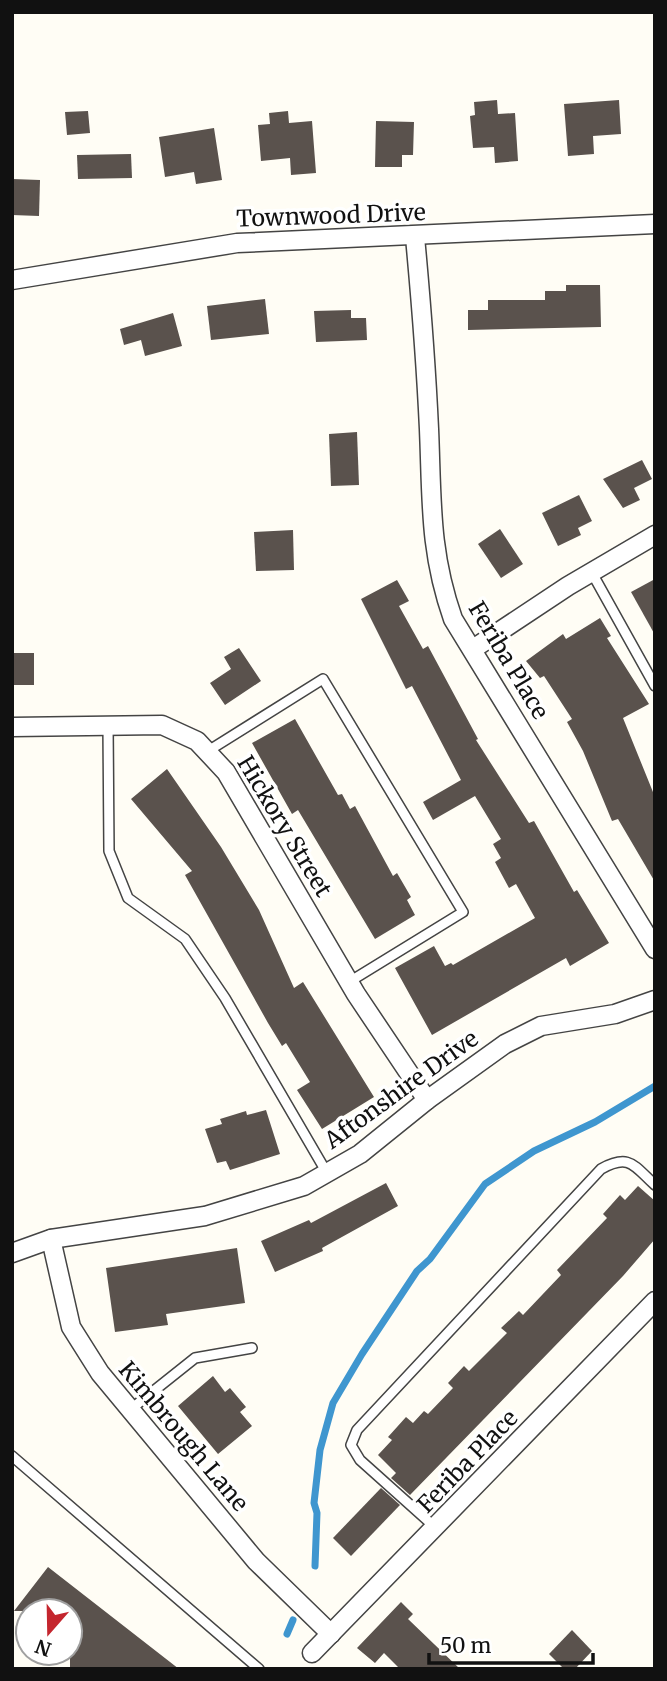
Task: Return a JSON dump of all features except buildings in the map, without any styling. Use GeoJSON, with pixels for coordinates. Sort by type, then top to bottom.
{"type":"FeatureCollection","features":[{"type":"Feature","properties":{"kind":"street","name":"Townwood Drive"},"geometry":{"type":"LineString","coordinates":[[12,280],[237,243],[655,224]]}},
{"type":"Feature","properties":{"kind":"street","name":"Feriba Place"},"geometry":{"type":"LineString","coordinates":[[415,237],[424,330],[432,540],[436,565],[453,619],[655,949]]}},
{"type":"Feature","properties":{"kind":"street"},"geometry":{"type":"LineString","coordinates":[[473,649],[655,535]]}},
{"type":"Feature","properties":{"kind":"street","name":"Hickory Street"},"geometry":{"type":"LineString","coordinates":[[12,727],[162,724],[181,731],[208,751],[226,772],[349,982],[427,1100]]}},
{"type":"Feature","properties":{"kind":"street","name":"Aftonshire Drive"},"geometry":{"type":"LineString","coordinates":[[12,1252],[51,1239],[205,1216],[304,1186],[360,1154],[486,1056],[541,1026],[615,1014],[655,1000]]}},
{"type":"Feature","properties":{"kind":"street","name":"Kimbrough Lane"},"geometry":{"type":"LineString","coordinates":[[51,1239],[71,1327],[100,1373],[256,1561],[331,1634]]}},
{"type":"Feature","properties":{"kind":"street","name":"Feriba Place"},"geometry":{"type":"LineString","coordinates":[[313,1653],[655,1301]]}},
{"type":"Feature","properties":{"kind":"lane"},"geometry":{"type":"LineString","coordinates":[[592,573],[655,686]]}},
{"type":"Feature","properties":{"kind":"lane"},"geometry":{"type":"LineString","coordinates":[[208,751],[323,679],[463,912],[349,982]]}},
{"type":"Feature","properties":{"kind":"lane"},"geometry":{"type":"LineString","coordinates":[[108,725],[109,851],[128,898],[185,939],[225,998],[327,1172]]}},
{"type":"Feature","properties":{"kind":"lane"},"geometry":{"type":"LineString","coordinates":[[436,1528],[360,1460],[351,1445],[357,1430],[601,1169],[617,1160],[629,1161],[655,1185]]}},
{"type":"Feature","properties":{"kind":"lane"},"geometry":{"type":"LineString","coordinates":[[131,1409],[195,1358],[252,1348]]}},
{"type":"Feature","properties":{"kind":"lane"},"geometry":{"type":"LineString","coordinates":[[12,1456],[259,1669]]}},
{"type":"Feature","properties":{"kind":"waterway"},"geometry":{"type":"LineString","coordinates":[[315,1566],[317,1513],[314,1503],[320,1450],[333,1403],[417,1271],[430,1259],[485,1184],[534,1151],[595,1122],[655,1086]]}},
{"type":"Feature","properties":{"kind":"waterway"},"geometry":{"type":"LineString","coordinates":[[287,1634],[293,1620]]}}]}
